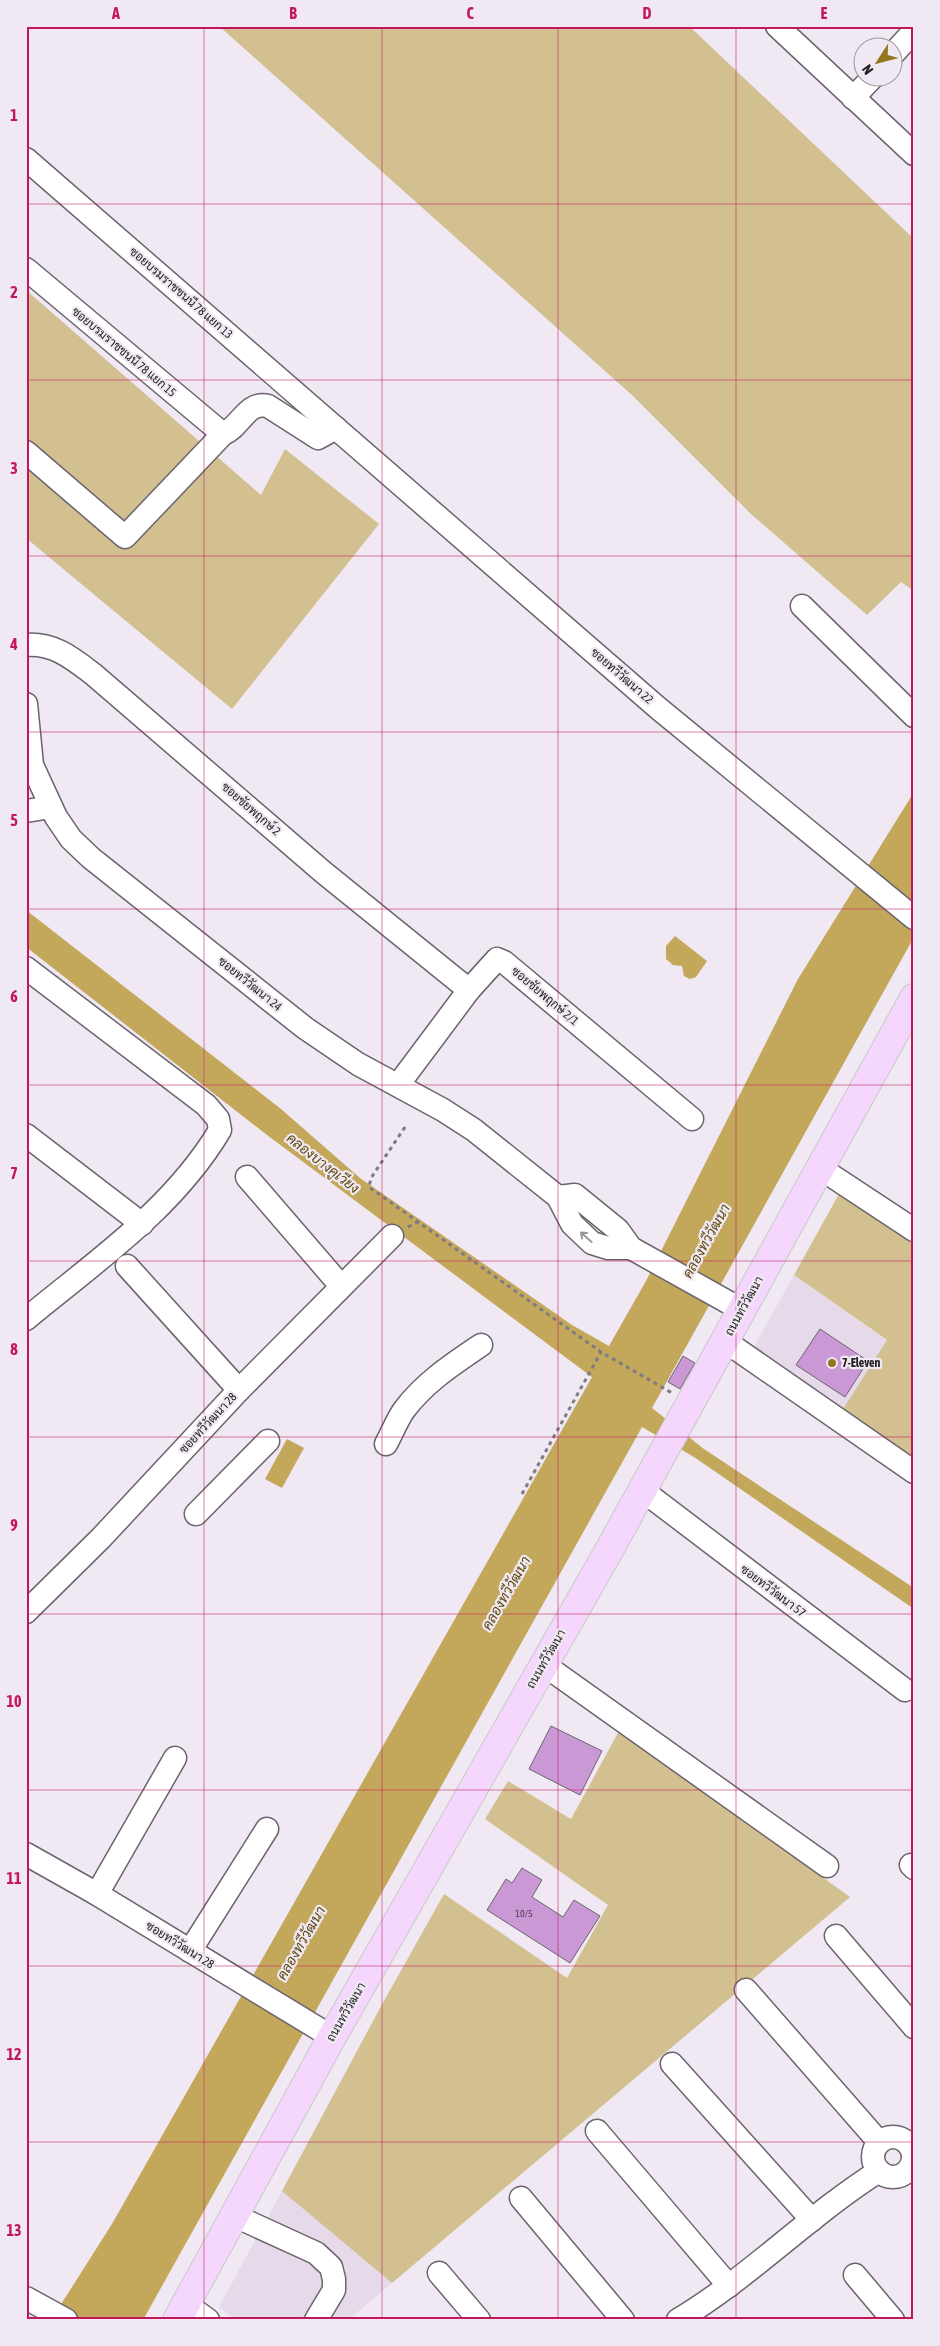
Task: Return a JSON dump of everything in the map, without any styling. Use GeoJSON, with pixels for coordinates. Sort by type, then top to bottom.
{"type":"FeatureCollection","features":[{"type":"Feature","properties":{"kind":"main road","name":"ถนนทวีวัฒนา"},"geometry":{"type":"LineString","coordinates":[[181,2312],[332,2037],[672,1437],[820,1168],[912,1008]]}},
{"type":"Feature","properties":{"kind":"street"},"geometry":{"type":"LineString","coordinates":[[777,26],[914,154]]}},
{"type":"Feature","properties":{"kind":"street"},"geometry":{"type":"LineString","coordinates":[[902,44],[914,31]]}},
{"type":"Feature","properties":{"kind":"street"},"geometry":{"type":"LineString","coordinates":[[853,98],[862,88]]}},
{"type":"Feature","properties":{"kind":"street","name":"ซอยบรมราชชนนี 78 แยก 13"},"geometry":{"type":"LineString","coordinates":[[26,159],[336,428]]}},
{"type":"Feature","properties":{"kind":"street","name":"ซอยบรมราชชนนี 78 แยก 15"},"geometry":{"type":"LineString","coordinates":[[26,269],[222,434]]}},
{"type":"Feature","properties":{"kind":"street"},"geometry":{"type":"LineString","coordinates":[[26,452],[125,538],[222,434],[232,431],[252,407],[268,406],[318,438],[336,428]]}},
{"type":"Feature","properties":{"kind":"street","name":"ซอยทวีวัฒนา 22"},"geometry":{"type":"LineString","coordinates":[[336,428],[658,708],[914,918]]}},
{"type":"Feature","properties":{"kind":"street"},"geometry":{"type":"LineString","coordinates":[[802,606],[914,716]]}},
{"type":"Feature","properties":{"kind":"street","name":"ซอยชัยพฤกษ์ 2"},"geometry":{"type":"LineString","coordinates":[[26,645],[49,646],[67,654],[94,674],[323,872],[469,990]]}},
{"type":"Feature","properties":{"kind":"street","name":"ซอยทวีวัฒนา 24"},"geometry":{"type":"LineString","coordinates":[[26,704],[32,765],[51,807],[72,839],[106,870],[305,1028],[358,1064],[398,1085],[474,1130],[558,1197],[575,1195],[618,1230],[640,1253],[742,1310]]}},
{"type":"Feature","properties":{"kind":"street"},"geometry":{"type":"LineString","coordinates":[[26,811],[51,807]]}},
{"type":"Feature","properties":{"kind":"street","name":"ซอยชัยพฤกษ์ 2/1"},"geometry":{"type":"LineString","coordinates":[[398,1085],[469,990],[497,959],[504,962],[692,1119]]}},
{"type":"Feature","properties":{"kind":"street"},"geometry":{"type":"LineString","coordinates":[[26,968],[206,1105],[218,1119],[220,1130],[204,1158],[158,1210],[31,1308]]}},
{"type":"Feature","properties":{"kind":"street"},"geometry":{"type":"LineString","coordinates":[[26,1135],[142,1224]]}},
{"type":"Feature","properties":{"kind":"street"},"geometry":{"type":"LineString","coordinates":[[820,1168],[914,1230]]}},
{"type":"Feature","properties":{"kind":"street"},"geometry":{"type":"LineString","coordinates":[[247,1177],[341,1286]]}},
{"type":"Feature","properties":{"kind":"street","name":"ซอยทวีวัฒนา 28"},"geometry":{"type":"LineString","coordinates":[[26,1612],[101,1538],[238,1390],[392,1236]]}},
{"type":"Feature","properties":{"kind":"street"},"geometry":{"type":"LineString","coordinates":[[127,1266],[238,1390]]}},
{"type":"Feature","properties":{"kind":"street"},"geometry":{"type":"LineString","coordinates":[[725,1341],[914,1472]]}},
{"type":"Feature","properties":{"kind":"street"},"geometry":{"type":"LineString","coordinates":[[386,1444],[403,1411],[425,1386],[445,1369],[481,1346]]}},
{"type":"Feature","properties":{"kind":"street"},"geometry":{"type":"LineString","coordinates":[[196,1514],[268,1441]]}},
{"type":"Feature","properties":{"kind":"street","name":"ซอยทวีวัฒนา 57"},"geometry":{"type":"LineString","coordinates":[[642,1490],[905,1690]]}},
{"type":"Feature","properties":{"kind":"street"},"geometry":{"type":"LineString","coordinates":[[544,1664],[826,1866]]}},
{"type":"Feature","properties":{"kind":"street"},"geometry":{"type":"LineString","coordinates":[[97,1894],[175,1758]]}},
{"type":"Feature","properties":{"kind":"street"},"geometry":{"type":"LineString","coordinates":[[190,1951],[267,1828]]}},
{"type":"Feature","properties":{"kind":"street","name":"ซอยทวีวัฒนา 28"},"geometry":{"type":"LineString","coordinates":[[26,1854],[97,1894],[332,2037]]}},
{"type":"Feature","properties":{"kind":"street"},"geometry":{"type":"LineString","coordinates":[[836,1936],[914,2027]]}},
{"type":"Feature","properties":{"kind":"street"},"geometry":{"type":"LineString","coordinates":[[746,1990],[879,2142]]}},
{"type":"Feature","properties":{"kind":"street"},"geometry":{"type":"LineString","coordinates":[[672,2064],[812,2220]]}},
{"type":"Feature","properties":{"kind":"street"},"geometry":{"type":"LineString","coordinates":[[597,2131],[729,2286]]}},
{"type":"Feature","properties":{"kind":"street"},"geometry":{"type":"LineString","coordinates":[[888,2137],[911,2140],[913,2152],[911,2175],[888,2177],[879,2171],[874,2162],[874,2152],[879,2142],[888,2137]]}},
{"type":"Feature","properties":{"kind":"street"},"geometry":{"type":"LineString","coordinates":[[678,2320],[713,2299],[844,2194],[879,2171]]}},
{"type":"Feature","properties":{"kind":"street"},"geometry":{"type":"LineString","coordinates":[[521,2198],[623,2320]]}},
{"type":"Feature","properties":{"kind":"street"},"geometry":{"type":"LineString","coordinates":[[235,2216],[316,2253],[331,2267],[334,2290],[316,2320]]}},
{"type":"Feature","properties":{"kind":"street"},"geometry":{"type":"LineString","coordinates":[[439,2273],[479,2320]]}},
{"type":"Feature","properties":{"kind":"street"},"geometry":{"type":"LineString","coordinates":[[855,2274],[893,2320]]}},
{"type":"Feature","properties":{"kind":"street"},"geometry":{"type":"LineString","coordinates":[[26,2298],[56,2314]]}},
{"type":"Feature","properties":{"kind":"street"},"geometry":{"type":"LineString","coordinates":[[181,2312],[208,2320]]}},
{"type":"Feature","properties":{"kind":"path"},"geometry":{"type":"LineString","coordinates":[[405,1127],[371,1178],[369,1187],[602,1353],[672,1393]]}},
{"type":"Feature","properties":{"kind":"path"},"geometry":{"type":"LineString","coordinates":[[522,1494],[602,1353]]}},
{"type":"Feature","properties":{"kind":"shaded area"},"geometry":{"type":"Polygon","coordinates":[[[219,26],[689,26],[914,239],[914,591],[901,582],[867,615],[751,514],[633,396],[219,26]]]}},
{"type":"Feature","properties":{"kind":"shaded area"},"geometry":{"type":"Polygon","coordinates":[[[26,290],[261,495],[285,449],[379,524],[232,709],[26,538],[26,290]]]}},
{"type":"Feature","properties":{"kind":"shaded area"},"geometry":{"type":"Polygon","coordinates":[[[839,1194],[914,1244],[914,1458],[843,1409],[887,1340],[794,1275],[839,1194]]]}},
{"type":"Feature","properties":{"kind":"shaded area"},"geometry":{"type":"Polygon","coordinates":[[[794,1275],[887,1341],[843,1409],[751,1352],[794,1275]]]}},
{"type":"Feature","properties":{"kind":"shaded area"},"geometry":{"type":"Polygon","coordinates":[[[619,1731],[850,1897],[392,2283],[282,2191],[380,2008],[444,1894],[567,1978],[608,1905],[485,1819],[508,1781],[571,1819],[619,1731]]]}},
{"type":"Feature","properties":{"kind":"shaded area"},"geometry":{"type":"Polygon","coordinates":[[[282,2191],[392,2283],[348,2320],[237,2320],[219,2307],[282,2191]]]}},
{"type":"Feature","properties":{"kind":"water"},"geometry":{"type":"Polygon","coordinates":[[[914,792],[914,937],[652,1408],[704,1449],[914,1588],[914,1609],[694,1457],[642,1427],[143,2320],[51,2320],[112,2224],[592,1377],[267,1135],[26,947],[26,910],[281,1109],[360,1178],[572,1325],[609,1346],[646,1281],[798,979],[914,792]]]}},
{"type":"Feature","properties":{"kind":"water"},"geometry":{"type":"Polygon","coordinates":[[[675,936],[707,961],[696,977],[690,979],[684,976],[682,966],[673,965],[666,959],[666,946],[675,936]]]}},
{"type":"Feature","properties":{"kind":"water"},"geometry":{"type":"Polygon","coordinates":[[[287,1439],[304,1448],[282,1488],[265,1479],[287,1439]]]}},
{"type":"Feature","properties":{"kind":"building","name":"7-Eleven"},"geometry":{"type":"Polygon","coordinates":[[[820,1329],[868,1361],[845,1397],[796,1365],[820,1329]]]}},
{"type":"Feature","properties":{"kind":"building"},"geometry":{"type":"Polygon","coordinates":[[[683,1356],[695,1363],[680,1389],[668,1382],[683,1356]]]}},
{"type":"Feature","properties":{"kind":"building"},"geometry":{"type":"Polygon","coordinates":[[[551,1726],[602,1751],[580,1795],[529,1769],[551,1726]]]}},
{"type":"Feature","properties":{"kind":"building"},"geometry":{"type":"Polygon","coordinates":[[[522,1868],[542,1880],[532,1897],[563,1917],[574,1900],[600,1916],[570,1963],[487,1910],[506,1879],[512,1883],[522,1868]]]}},
{"type":"Feature","properties":{"kind":"place","name":"7-Eleven"},"geometry":{"type":"Point","coordinates":[832,1363]}},
{"type":"Feature","properties":{"kind":"water label","name":"คลองบางคูเวียง"},"geometry":{"type":"Point","coordinates":[323,1163]}},
{"type":"Feature","properties":{"kind":"water label","name":"คลองทวีวัฒนา"},"geometry":{"type":"Point","coordinates":[706,1241]}},
{"type":"Feature","properties":{"kind":"water label","name":"คลองทวีวัฒนา"},"geometry":{"type":"Point","coordinates":[506,1593]}},
{"type":"Feature","properties":{"kind":"water label","name":"คลองทวีวัฒนา"},"geometry":{"type":"Point","coordinates":[301,1943]}}]}
